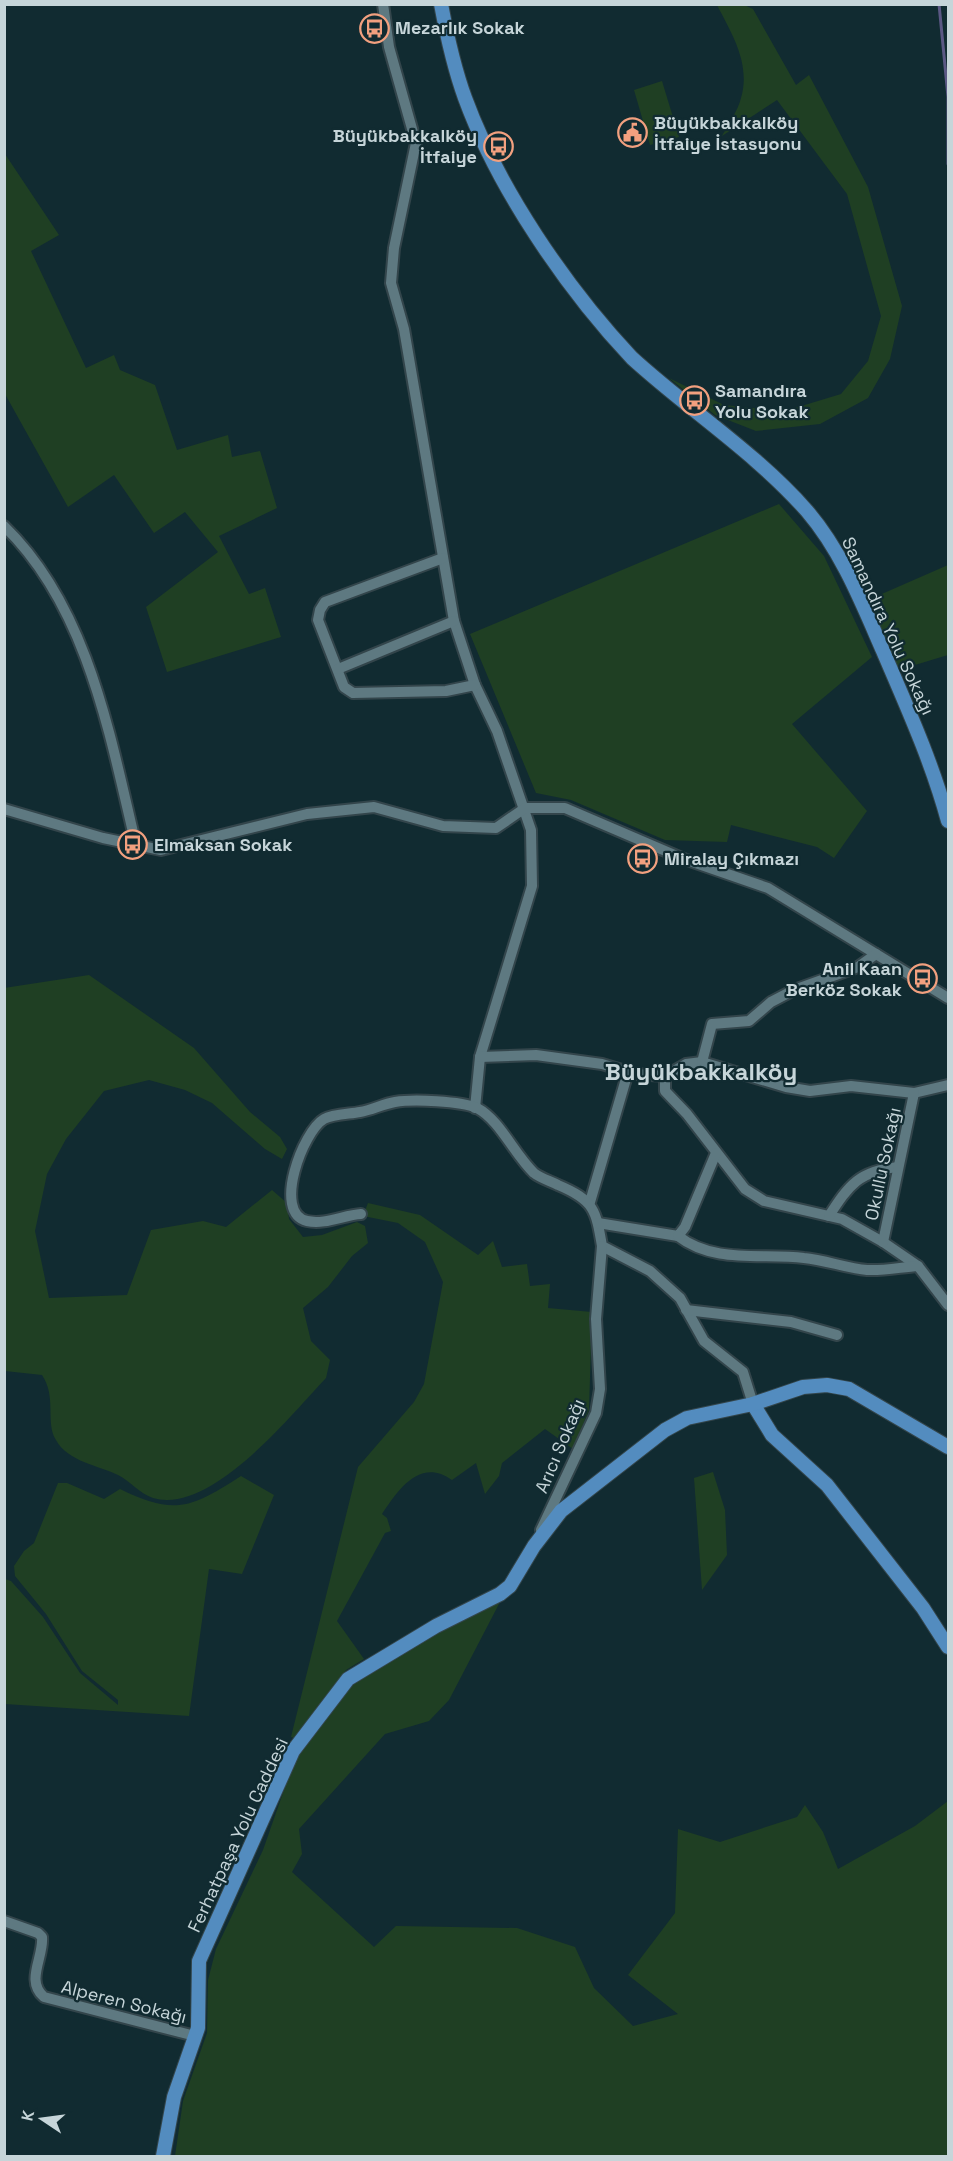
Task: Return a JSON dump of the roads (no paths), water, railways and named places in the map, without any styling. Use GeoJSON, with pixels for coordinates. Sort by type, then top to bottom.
{"type":"FeatureCollection","features":[{"type":"Feature","properties":{"kind":"main road","name":"Samandıra Yolu Sokağı"},"geometry":{"type":"LineString","coordinates":[[441,4],[455,66],[473,120],[492,159],[558,265],[605,328],[632,358],[791,495],[824,533],[836,552],[858,596],[925,748],[948,821]]}},
{"type":"Feature","properties":{"kind":"main road","name":"Ferhatpaşa Yolu Caddesi"},"geometry":{"type":"LineString","coordinates":[[164,2157],[174,2097],[195,2036],[199,1961],[293,1751],[348,1679],[436,1626],[500,1594],[510,1586],[534,1546],[561,1511],[665,1430],[687,1418],[753,1404],[803,1386],[827,1384],[849,1389],[948,1447]]}},
{"type":"Feature","properties":{"kind":"main road"},"geometry":{"type":"LineString","coordinates":[[753,1404],[772,1436],[827,1485],[923,1608],[948,1647]]}},
{"type":"Feature","properties":{"kind":"street"},"geometry":{"type":"LineString","coordinates":[[383,4],[389,47],[416,143],[394,249],[391,284],[404,328],[454,621],[475,685],[497,731],[531,830],[532,886],[480,1056],[476,1108]]}},
{"type":"Feature","properties":{"kind":"street"},"geometry":{"type":"LineString","coordinates":[[4,526],[33,557],[48,581],[84,656],[103,713],[136,845]]}},
{"type":"Feature","properties":{"kind":"street"},"geometry":{"type":"LineString","coordinates":[[443,558],[365,585],[322,606],[318,620],[344,687],[356,694],[446,691],[475,685]]}},
{"type":"Feature","properties":{"kind":"street"},"geometry":{"type":"LineString","coordinates":[[338,669],[454,621]]}},
{"type":"Feature","properties":{"kind":"street"},"geometry":{"type":"LineString","coordinates":[[4,809],[161,850],[307,814],[374,807],[443,826],[496,828],[525,808],[566,808],[684,859],[768,888],[948,998]]}},
{"type":"Feature","properties":{"kind":"street"},"geometry":{"type":"LineString","coordinates":[[702,1062],[712,1024],[749,1021],[778,998],[858,967],[876,954]]}},
{"type":"Feature","properties":{"kind":"street"},"geometry":{"type":"LineString","coordinates":[[480,1056],[536,1055],[602,1064],[628,1072],[665,1076],[686,1064],[702,1062],[786,1087],[810,1091],[850,1086],[914,1093],[948,1085]]}},
{"type":"Feature","properties":{"kind":"street"},"geometry":{"type":"LineString","coordinates":[[361,1214],[316,1222],[303,1220],[294,1211],[292,1199],[294,1169],[307,1137],[325,1118],[367,1111],[395,1102],[458,1104],[476,1108],[491,1118],[513,1150],[536,1175],[590,1202],[628,1072]]}},
{"type":"Feature","properties":{"kind":"street"},"geometry":{"type":"LineString","coordinates":[[665,1076],[665,1091],[687,1114],[745,1189],[764,1202],[842,1219],[884,1242],[918,1266],[948,1305]]}},
{"type":"Feature","properties":{"kind":"street","name":"Okullu Sokağı"},"geometry":{"type":"LineString","coordinates":[[884,1242],[914,1093]]}},
{"type":"Feature","properties":{"kind":"street"},"geometry":{"type":"LineString","coordinates":[[678,1236],[685,1227],[716,1153]]}},
{"type":"Feature","properties":{"kind":"street"},"geometry":{"type":"LineString","coordinates":[[829,1216],[846,1190],[863,1175],[879,1169],[898,1167]]}},
{"type":"Feature","properties":{"kind":"street","name":"Arıcı Sokağı"},"geometry":{"type":"LineString","coordinates":[[534,1546],[596,1413],[600,1389],[596,1319],[602,1246],[598,1223],[590,1202]]}},
{"type":"Feature","properties":{"kind":"street"},"geometry":{"type":"LineString","coordinates":[[598,1223],[678,1236],[688,1243],[744,1257],[804,1257],[871,1270],[918,1266]]}},
{"type":"Feature","properties":{"kind":"street"},"geometry":{"type":"LineString","coordinates":[[602,1246],[650,1272],[680,1298],[704,1341],[743,1372],[753,1404]]}},
{"type":"Feature","properties":{"kind":"street"},"geometry":{"type":"LineString","coordinates":[[686,1310],[791,1322],[837,1335]]}},
{"type":"Feature","properties":{"kind":"street","name":"Alperen Sokağı"},"geometry":{"type":"LineString","coordinates":[[4,1921],[38,1933],[42,1937],[35,1978],[37,1989],[44,1997],[195,2036]]}},
{"type":"Feature","properties":{"kind":"waterway"},"geometry":{"type":"LineString","coordinates":[[939,4],[948,97],[948,164]]}},
{"type":"Feature","properties":{"kind":"place","name":"Mezarlık Sokak"},"geometry":{"type":"Point","coordinates":[374,28]}},
{"type":"Feature","properties":{"kind":"place","name":"Büyükbakkalköy İtfaiye İstasyonu"},"geometry":{"type":"Point","coordinates":[633,133]}},
{"type":"Feature","properties":{"kind":"place","name":"Büyükbakkalköy İtfaiye"},"geometry":{"type":"Point","coordinates":[498,146]}},
{"type":"Feature","properties":{"kind":"place","name":"Samandıra Yolu Sokak"},"geometry":{"type":"Point","coordinates":[694,401]}},
{"type":"Feature","properties":{"kind":"place","name":"Elmaksan Sokak"},"geometry":{"type":"Point","coordinates":[133,845]}},
{"type":"Feature","properties":{"kind":"place","name":"Miralay Çıkmazı"},"geometry":{"type":"Point","coordinates":[643,859]}},
{"type":"Feature","properties":{"kind":"place","name":"Anil Kaan Berköz Sokak"},"geometry":{"type":"Point","coordinates":[923,979]}},
{"type":"Feature","properties":{"kind":"district","name":"Büyükbakkalköy"},"geometry":{"type":"Point","coordinates":[701,1072]}}]}
